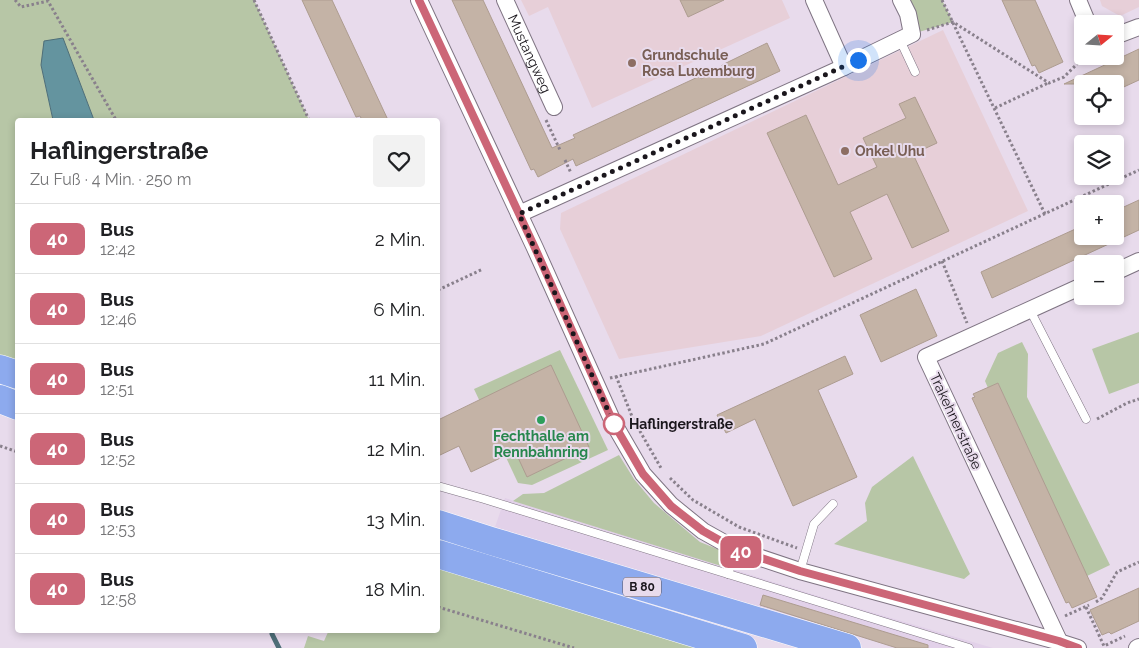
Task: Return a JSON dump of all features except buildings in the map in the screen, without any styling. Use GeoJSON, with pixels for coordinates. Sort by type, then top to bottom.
{"type":"FeatureCollection","features":[{"type":"Feature","properties":{"kind":"highway"},"geometry":{"type":"LineString","coordinates":[[0,369],[15,374]]}},
{"type":"Feature","properties":{"kind":"highway"},"geometry":{"type":"LineString","coordinates":[[0,399],[15,405]]}},
{"type":"Feature","properties":{"kind":"highway","name":"B 80"},"geometry":{"type":"LineString","coordinates":[[440,525],[847,648]]}},
{"type":"Feature","properties":{"kind":"highway","name":"B 80"},"geometry":{"type":"LineString","coordinates":[[440,555],[494,573],[742,648]]}},
{"type":"Feature","properties":{"kind":"street"},"geometry":{"type":"LineString","coordinates":[[419,0],[440,57],[494,173],[519,214],[614,424],[643,474],[671,506],[697,526],[737,550],[800,571],[1054,643],[1078,648]]}},
{"type":"Feature","properties":{"kind":"street","name":"Mustangweg"},"geometry":{"type":"LineString","coordinates":[[505,0],[554,108]]}},
{"type":"Feature","properties":{"kind":"street"},"geometry":{"type":"LineString","coordinates":[[814,0],[844,67]]}},
{"type":"Feature","properties":{"kind":"street"},"geometry":{"type":"LineString","coordinates":[[519,214],[906,37],[908,14],[901,0]]}},
{"type":"Feature","properties":{"kind":"street"},"geometry":{"type":"LineString","coordinates":[[1078,0],[1084,15]]}},
{"type":"Feature","properties":{"kind":"street"},"geometry":{"type":"LineString","coordinates":[[1124,33],[1139,27]]}},
{"type":"Feature","properties":{"kind":"street"},"geometry":{"type":"LineString","coordinates":[[1124,268],[1139,261]]}},
{"type":"Feature","properties":{"kind":"street","name":"Trakehnerstraße"},"geometry":{"type":"LineString","coordinates":[[1054,643],[926,357],[1074,290]]}},
{"type":"Feature","properties":{"kind":"lane"},"geometry":{"type":"LineString","coordinates":[[906,37],[915,72]]}},
{"type":"Feature","properties":{"kind":"lane"},"geometry":{"type":"LineString","coordinates":[[1030,310],[1086,419]]}},
{"type":"Feature","properties":{"kind":"lane"},"geometry":{"type":"LineString","coordinates":[[440,487],[484,498],[969,648]]}},
{"type":"Feature","properties":{"kind":"lane"},"geometry":{"type":"LineString","coordinates":[[800,571],[814,524],[833,504]]}},
{"type":"Feature","properties":{"kind":"lane"},"geometry":{"type":"LineString","coordinates":[[728,574],[737,550]]}},
{"type":"Feature","properties":{"kind":"path"},"geometry":{"type":"LineString","coordinates":[[15,0],[21,7],[48,1],[115,118]]}},
{"type":"Feature","properties":{"kind":"path"},"geometry":{"type":"LineString","coordinates":[[254,0],[308,118]]}},
{"type":"Feature","properties":{"kind":"path"},"geometry":{"type":"LineString","coordinates":[[942,0],[1045,214]]}},
{"type":"Feature","properties":{"kind":"path"},"geometry":{"type":"LineString","coordinates":[[906,37],[953,22]]}},
{"type":"Feature","properties":{"kind":"path"},"geometry":{"type":"LineString","coordinates":[[953,22],[1048,83]]}},
{"type":"Feature","properties":{"kind":"path"},"geometry":{"type":"LineString","coordinates":[[995,108],[1064,77],[1076,65]]}},
{"type":"Feature","properties":{"kind":"path"},"geometry":{"type":"LineString","coordinates":[[554,108],[545,118],[560,150]]}},
{"type":"Feature","properties":{"kind":"path"},"geometry":{"type":"LineString","coordinates":[[565,160],[568,168]]}},
{"type":"Feature","properties":{"kind":"path"},"geometry":{"type":"LineString","coordinates":[[594,381],[764,344],[1139,170]]}},
{"type":"Feature","properties":{"kind":"path"},"geometry":{"type":"LineString","coordinates":[[942,261],[972,336]]}},
{"type":"Feature","properties":{"kind":"path"},"geometry":{"type":"LineString","coordinates":[[440,289],[483,269]]}},
{"type":"Feature","properties":{"kind":"path"},"geometry":{"type":"LineString","coordinates":[[616,376],[633,419],[662,470]]}},
{"type":"Feature","properties":{"kind":"path"},"geometry":{"type":"LineString","coordinates":[[1086,419],[1089,424],[1127,403],[1139,399]]}},
{"type":"Feature","properties":{"kind":"path"},"geometry":{"type":"LineString","coordinates":[[0,446],[15,451]]}},
{"type":"Feature","properties":{"kind":"path"},"geometry":{"type":"LineString","coordinates":[[668,476],[693,500],[739,527],[807,552]]}},
{"type":"Feature","properties":{"kind":"path"},"geometry":{"type":"LineString","coordinates":[[1096,602],[1102,598],[1118,572],[1139,562]]}},
{"type":"Feature","properties":{"kind":"path"},"geometry":{"type":"LineString","coordinates":[[1069,614],[1088,606],[1104,647],[1136,643]]}},
{"type":"Feature","properties":{"kind":"path"},"geometry":{"type":"LineString","coordinates":[[440,608],[574,648]]}},
{"type":"Feature","properties":{"kind":"shaded area","name":"Grundschule Rosa Luxemburg"},"geometry":{"type":"Polygon","coordinates":[[[521,0],[782,0],[790,18],[592,108],[548,7],[529,16],[521,0]]]}},
{"type":"Feature","properties":{"kind":"shaded area"},"geometry":{"type":"Polygon","coordinates":[[[1100,0],[1139,0],[1139,7],[1122,15],[1118,15],[1102,6],[1100,0]]]}},
{"type":"Feature","properties":{"kind":"shaded area","name":"Onkel Uhu"},"geometry":{"type":"Polygon","coordinates":[[[943,30],[1028,211],[761,336],[619,359],[560,229],[561,213],[943,30]]]}},
{"type":"Feature","properties":{"kind":"shaded area"},"geometry":{"type":"Polygon","coordinates":[[[505,498],[847,605],[993,648],[897,648],[495,527],[505,498]]]}},
{"type":"Feature","properties":{"kind":"green space"},"geometry":{"type":"Polygon","coordinates":[[[0,0],[254,0],[308,118],[93,118],[63,39],[41,65],[53,118],[15,118],[15,361],[0,355],[0,0]]]}},
{"type":"Feature","properties":{"kind":"green space"},"geometry":{"type":"Polygon","coordinates":[[[901,0],[942,0],[953,22],[912,34],[901,0]]]}},
{"type":"Feature","properties":{"kind":"green space"},"geometry":{"type":"Polygon","coordinates":[[[1139,332],[1139,383],[1109,394],[1092,349],[1139,332]]]}},
{"type":"Feature","properties":{"kind":"green space"},"geometry":{"type":"Polygon","coordinates":[[[1022,342],[1028,354],[1027,397],[1110,565],[1087,576],[998,383],[988,388],[985,381],[998,353],[1022,342]]]}},
{"type":"Feature","properties":{"kind":"green space","name":"Fechthalle am Rennbahnring"},"geometry":{"type":"Polygon","coordinates":[[[560,350],[608,450],[532,485],[518,483],[474,389],[560,350]]]}},
{"type":"Feature","properties":{"kind":"green space"},"geometry":{"type":"Polygon","coordinates":[[[619,455],[634,479],[654,503],[700,542],[725,552],[721,566],[513,501],[523,494],[544,493],[619,455]]]}},
{"type":"Feature","properties":{"kind":"green space"},"geometry":{"type":"Polygon","coordinates":[[[913,456],[970,574],[964,579],[834,544],[867,521],[865,503],[872,487],[913,456]]]}},
{"type":"Feature","properties":{"kind":"green space"},"geometry":{"type":"Polygon","coordinates":[[[440,569],[701,648],[304,648],[308,636],[324,641],[328,633],[440,633],[440,569]]]}},
{"type":"Feature","properties":{"kind":"water"},"geometry":{"type":"Polygon","coordinates":[[[63,38],[93,118],[53,118],[41,65],[44,41],[63,38]]]}},
{"type":"Feature","properties":{"kind":"waterway"},"geometry":{"type":"LineString","coordinates":[[272,633],[279,648]]}},
{"type":"Feature","properties":{"kind":"bus line","name":"40"},"geometry":{"type":"LineString","coordinates":[[419,0],[503,178],[614,424],[643,474],[671,506],[703,531],[737,550],[800,571],[1059,641],[1078,648]]}},
{"type":"Feature","properties":{"kind":"place","name":"Grundschule Rosa Luxemburg"},"geometry":{"type":"Point","coordinates":[632,63]}},
{"type":"Feature","properties":{"kind":"place","name":"Onkel Uhu"},"geometry":{"type":"Point","coordinates":[845,151]}},
{"type":"Feature","properties":{"kind":"place","name":"Fechthalle am Rennbahnring"},"geometry":{"type":"Point","coordinates":[541,420]}},
{"type":"Feature","properties":{"kind":"place","name":"Haflingerstraße"},"geometry":{"type":"Point","coordinates":[614,424]}},
{"type":"Feature","properties":{"kind":"route"},"geometry":{"type":"LineString","coordinates":[[614,424],[519,214],[858,60]]}}]}
